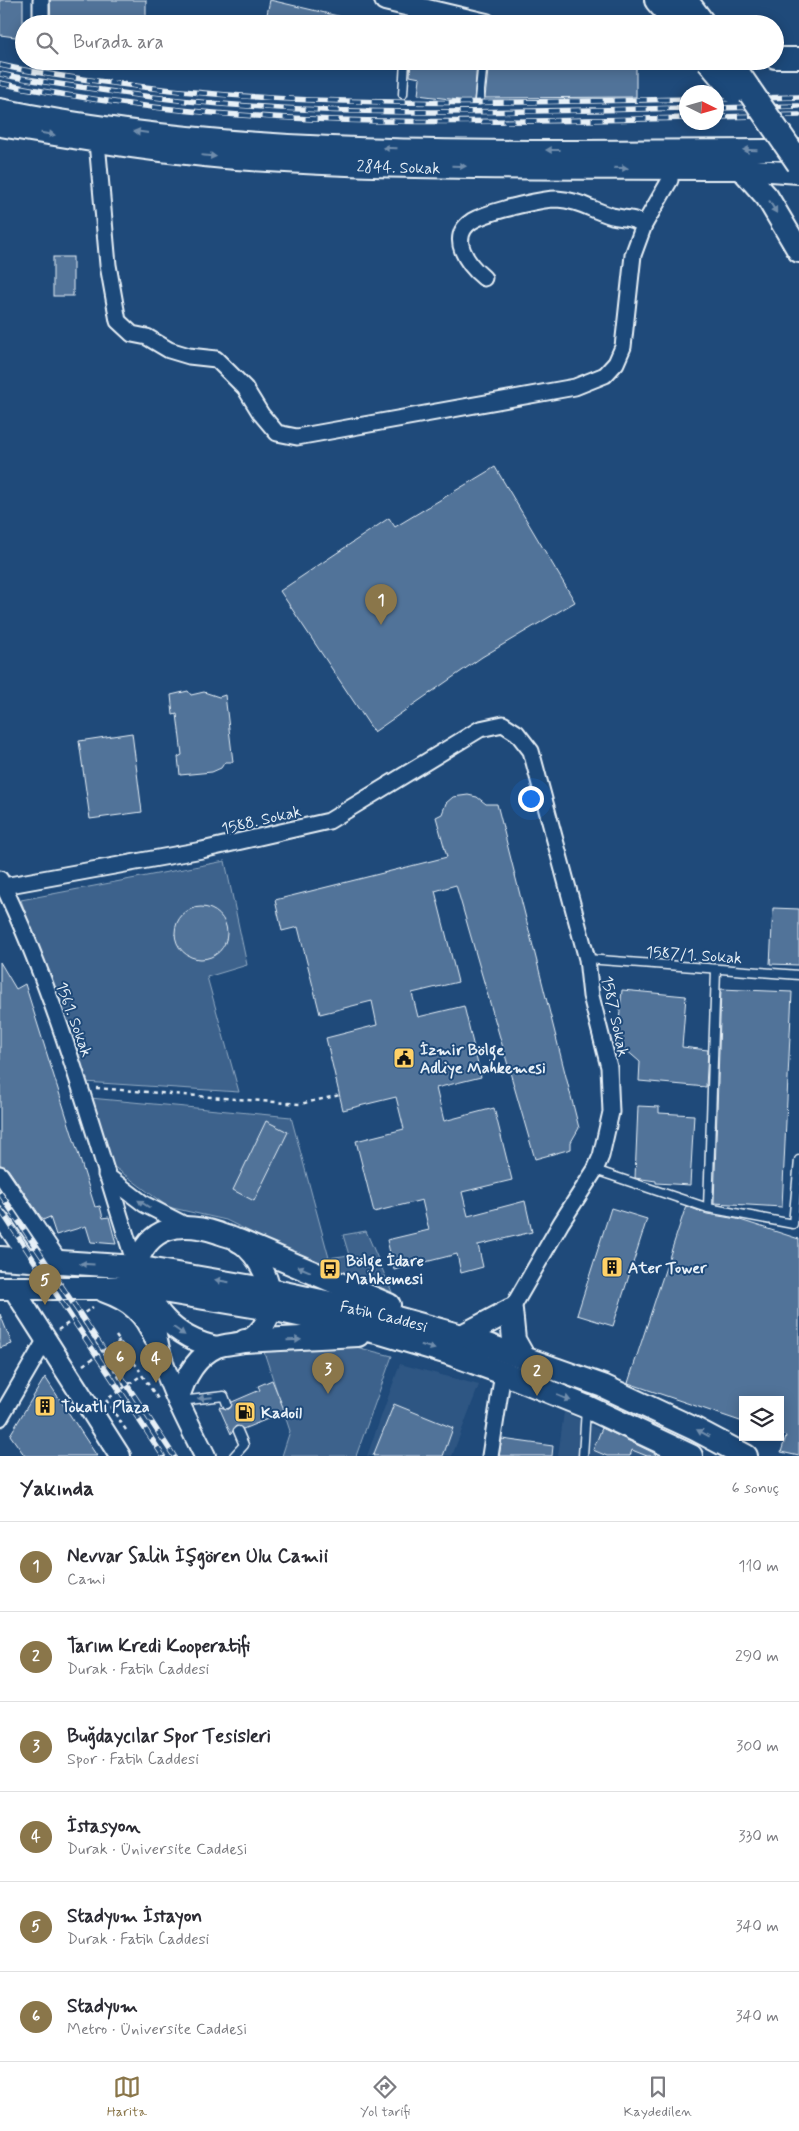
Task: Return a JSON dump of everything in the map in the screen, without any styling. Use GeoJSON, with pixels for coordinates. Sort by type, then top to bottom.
{"type":"FeatureCollection","features":[{"type":"Feature","properties":{"kind":"highway"},"geometry":{"type":"LineString","coordinates":[[658,0],[670,15]]}},
{"type":"Feature","properties":{"kind":"highway"},"geometry":{"type":"LineString","coordinates":[[685,0],[696,15]]}},
{"type":"Feature","properties":{"kind":"highway"},"geometry":{"type":"LineString","coordinates":[[716,70],[732,90],[795,153]]}},
{"type":"Feature","properties":{"kind":"highway"},"geometry":{"type":"LineString","coordinates":[[735,70],[795,153]]}},
{"type":"Feature","properties":{"kind":"main road"},"geometry":{"type":"LineString","coordinates":[[385,0],[412,15]]}},
{"type":"Feature","properties":{"kind":"main road"},"geometry":{"type":"LineString","coordinates":[[784,58],[799,58]]}},
{"type":"Feature","properties":{"kind":"main road","name":"2844. Sokak"},"geometry":{"type":"LineString","coordinates":[[0,109],[112,128],[288,145],[499,150],[795,153]]}},
{"type":"Feature","properties":{"kind":"main road","name":"2844. Sokak"},"geometry":{"type":"LineString","coordinates":[[0,126],[140,150],[251,160],[363,165],[742,170],[799,173]]}},
{"type":"Feature","properties":{"kind":"main road"},"geometry":{"type":"LineString","coordinates":[[742,170],[767,197],[799,251]]}},
{"type":"Feature","properties":{"kind":"main road"},"geometry":{"type":"LineString","coordinates":[[381,1333],[245,1342],[217,1347],[199,1344],[167,1323],[148,1294],[136,1266],[141,1250],[153,1236],[166,1230],[187,1226],[239,1241],[462,1336],[511,1310],[514,1340],[522,1356]]}},
{"type":"Feature","properties":{"kind":"main road"},"geometry":{"type":"LineString","coordinates":[[239,1241],[262,1267],[270,1299],[262,1329],[245,1342]]}},
{"type":"Feature","properties":{"kind":"main road","name":"Fatih Caddesi"},"geometry":{"type":"LineString","coordinates":[[0,1258],[136,1266],[270,1299],[448,1353],[503,1373],[586,1407],[691,1456]]}},
{"type":"Feature","properties":{"kind":"main road"},"geometry":{"type":"LineString","coordinates":[[6,1288],[121,1297],[136,1307],[148,1320],[155,1337]]}},
{"type":"Feature","properties":{"kind":"main road"},"geometry":{"type":"LineString","coordinates":[[6,1288],[46,1339],[120,1456]]}},
{"type":"Feature","properties":{"kind":"main road"},"geometry":{"type":"LineString","coordinates":[[148,1294],[155,1337],[173,1403],[205,1456]]}},
{"type":"Feature","properties":{"kind":"main road"},"geometry":{"type":"LineString","coordinates":[[99,1296],[148,1294],[270,1299]]}},
{"type":"Feature","properties":{"kind":"main road","name":"Fatih Caddesi"},"geometry":{"type":"LineString","coordinates":[[270,1299],[386,1315],[462,1336],[602,1386],[695,1429],[746,1456]]}},
{"type":"Feature","properties":{"kind":"main road"},"geometry":{"type":"LineString","coordinates":[[173,1403],[190,1370],[201,1358],[217,1347]]}},
{"type":"Feature","properties":{"kind":"street"},"geometry":{"type":"LineString","coordinates":[[40,0],[41,15]]}},
{"type":"Feature","properties":{"kind":"street"},"geometry":{"type":"LineString","coordinates":[[97,142],[108,265],[118,321],[132,334],[147,337],[169,350],[189,356],[216,359],[245,388],[261,414],[277,433],[297,437],[575,387],[605,375],[616,363],[623,347],[633,255],[644,225],[670,180],[670,169]]}},
{"type":"Feature","properties":{"kind":"street"},"geometry":{"type":"LineString","coordinates":[[484,278],[468,262],[460,246],[461,233],[470,222],[489,213],[537,201],[575,200],[610,215],[637,219],[644,225]]}},
{"type":"Feature","properties":{"kind":"street","name":"1588. Sokak"},"geometry":{"type":"LineString","coordinates":[[2,883],[202,850],[329,821],[480,729],[503,724]]}},
{"type":"Feature","properties":{"kind":"street","name":"1587. Sokak"},"geometry":{"type":"LineString","coordinates":[[503,724],[517,733],[531,752],[587,959],[591,996],[609,1067],[611,1112],[601,1156],[595,1170],[561,1223],[511,1310]]}},
{"type":"Feature","properties":{"kind":"street","name":"1561. Sokak"},"geometry":{"type":"LineString","coordinates":[[2,883],[41,977],[81,1087],[106,1175],[136,1266]]}},
{"type":"Feature","properties":{"kind":"street"},"geometry":{"type":"LineString","coordinates":[[0,1174],[60,1262]]}},
{"type":"Feature","properties":{"kind":"street"},"geometry":{"type":"LineString","coordinates":[[106,1175],[144,1204],[187,1226]]}},
{"type":"Feature","properties":{"kind":"street"},"geometry":{"type":"LineString","coordinates":[[0,1218],[28,1259]]}},
{"type":"Feature","properties":{"kind":"street"},"geometry":{"type":"LineString","coordinates":[[0,1418],[46,1339]]}},
{"type":"Feature","properties":{"kind":"street"},"geometry":{"type":"LineString","coordinates":[[490,1456],[503,1373]]}},
{"type":"Feature","properties":{"kind":"lane"},"geometry":{"type":"LineString","coordinates":[[403,94],[404,70]]}},
{"type":"Feature","properties":{"kind":"lane"},"geometry":{"type":"LineString","coordinates":[[479,100],[482,70]]}},
{"type":"Feature","properties":{"kind":"lane","name":"1587/1. Sokak"},"geometry":{"type":"LineString","coordinates":[[587,959],[799,975]]}},
{"type":"Feature","properties":{"kind":"lane"},"geometry":{"type":"LineString","coordinates":[[708,1208],[716,970]]}},
{"type":"Feature","properties":{"kind":"lane"},"geometry":{"type":"LineString","coordinates":[[595,1170],[708,1208],[794,1224],[799,1160]]}},
{"type":"Feature","properties":{"kind":"lane"},"geometry":{"type":"LineString","coordinates":[[173,1403],[224,1396],[227,1404]]}},
{"type":"Feature","properties":{"kind":"lane"},"geometry":{"type":"LineString","coordinates":[[583,1456],[586,1407]]}},
{"type":"Feature","properties":{"kind":"lane"},"geometry":{"type":"LineString","coordinates":[[234,1456],[244,1445],[238,1431]]}},
{"type":"Feature","properties":{"kind":"path"},"geometry":{"type":"LineString","coordinates":[[81,1087],[300,1104],[340,1095]]}},
{"type":"Feature","properties":{"kind":"path"},"geometry":{"type":"LineString","coordinates":[[46,1339],[79,1315],[99,1296]]}},
{"type":"Feature","properties":{"kind":"path"},"geometry":{"type":"LineString","coordinates":[[79,1315],[125,1387]]}},
{"type":"Feature","properties":{"kind":"path"},"geometry":{"type":"LineString","coordinates":[[116,1336],[140,1371]]}},
{"type":"Feature","properties":{"kind":"path"},"geometry":{"type":"LineString","coordinates":[[83,1365],[120,1341]]}},
{"type":"Feature","properties":{"kind":"path"},"geometry":{"type":"LineString","coordinates":[[126,1430],[106,1400],[142,1375],[173,1403]]}},
{"type":"Feature","properties":{"kind":"shaded area"},"geometry":{"type":"Polygon","coordinates":[[[225,861],[247,965],[207,977],[239,1092],[84,1082],[21,900],[225,861]]]}},
{"type":"Feature","properties":{"kind":"shaded area"},"geometry":{"type":"Polygon","coordinates":[[[90,1098],[291,1117],[329,1258],[349,1255],[343,1235],[366,1231],[392,1292],[285,1249],[226,1220],[168,1207],[113,1166],[90,1098]]]}},
{"type":"Feature","properties":{"kind":"shaded area"},"geometry":{"type":"Polygon","coordinates":[[[340,1343],[392,1356],[356,1456],[282,1456],[290,1431],[264,1352],[340,1343]]]}},
{"type":"Feature","properties":{"kind":"shaded area"},"geometry":{"type":"Polygon","coordinates":[[[400,1364],[479,1385],[452,1456],[367,1456],[400,1364]]]}},
{"type":"Feature","properties":{"kind":"shaded area"},"geometry":{"type":"Polygon","coordinates":[[[564,1412],[654,1456],[558,1456],[564,1412]]]}},
{"type":"Feature","properties":{"kind":"building"},"geometry":{"type":"Polygon","coordinates":[[[0,0],[23,0],[23,15],[15,15],[15,37],[0,35],[0,0]]]}},
{"type":"Feature","properties":{"kind":"building"},"geometry":{"type":"Polygon","coordinates":[[[50,0],[146,0],[146,15],[51,15],[50,0]]]}},
{"type":"Feature","properties":{"kind":"building"},"geometry":{"type":"Polygon","coordinates":[[[270,0],[334,15],[267,15],[270,0]]]}},
{"type":"Feature","properties":{"kind":"building"},"geometry":{"type":"Polygon","coordinates":[[[410,70],[476,70],[474,102],[418,95],[420,78],[410,76],[410,70]]]}},
{"type":"Feature","properties":{"kind":"building"},"geometry":{"type":"Polygon","coordinates":[[[488,70],[636,70],[636,97],[485,98],[488,70]]]}},
{"type":"Feature","properties":{"kind":"building"},"geometry":{"type":"Polygon","coordinates":[[[53,257],[73,257],[73,296],[53,296],[53,257]]]}},
{"type":"Feature","properties":{"kind":"building"},"geometry":{"type":"Polygon","coordinates":[[[495,467],[575,602],[482,657],[374,732],[280,591],[389,518],[395,527],[495,467]]]}},
{"type":"Feature","properties":{"kind":"building"},"geometry":{"type":"Polygon","coordinates":[[[188,691],[191,695],[204,692],[219,697],[225,695],[233,762],[225,762],[221,768],[212,772],[180,775],[178,757],[182,755],[177,714],[173,715],[171,695],[188,691]]]}},
{"type":"Feature","properties":{"kind":"building"},"geometry":{"type":"Polygon","coordinates":[[[132,733],[142,812],[90,819],[79,741],[132,733]]]}},
{"type":"Feature","properties":{"kind":"building","name":"İzmir Bölge Adliye Mahkemesi"},"geometry":{"type":"Polygon","coordinates":[[[468,795],[477,797],[486,804],[497,804],[579,1128],[571,1142],[571,1149],[535,1159],[456,885],[435,891],[458,982],[412,993],[418,1017],[464,1006],[481,1077],[436,1088],[444,1121],[494,1108],[512,1180],[462,1192],[468,1216],[525,1201],[532,1232],[478,1245],[483,1267],[461,1273],[457,1254],[394,1270],[387,1240],[429,1230],[422,1200],[374,1212],[356,1141],[404,1129],[396,1097],[343,1110],[326,1038],[377,1025],[372,1001],[320,1014],[298,927],[282,931],[275,900],[447,857],[436,817],[442,814],[446,803],[453,797],[468,795]]]}},
{"type":"Feature","properties":{"kind":"building"},"geometry":{"type":"Polygon","coordinates":[[[201,907],[211,909],[219,915],[225,923],[227,933],[225,943],[219,951],[211,957],[201,959],[191,957],[183,951],[177,943],[175,933],[177,923],[183,915],[191,909],[201,907]]]}},
{"type":"Feature","properties":{"kind":"building"},"geometry":{"type":"Polygon","coordinates":[[[773,908],[799,909],[799,965],[770,964],[773,908]]]}},
{"type":"Feature","properties":{"kind":"building"},"geometry":{"type":"Polygon","coordinates":[[[0,962],[16,989],[25,984],[95,1207],[100,1206],[103,1218],[109,1217],[116,1244],[91,1242],[86,1226],[56,1235],[50,1217],[43,1220],[8,1169],[0,1165],[0,962]]]}},
{"type":"Feature","properties":{"kind":"building"},"geometry":{"type":"Polygon","coordinates":[[[721,989],[792,992],[782,1207],[714,1203],[721,989]]]}},
{"type":"Feature","properties":{"kind":"building"},"geometry":{"type":"Polygon","coordinates":[[[622,990],[686,996],[682,1047],[708,1050],[706,1087],[639,1081],[640,1062],[617,1042],[622,990]]]}},
{"type":"Feature","properties":{"kind":"building"},"geometry":{"type":"Polygon","coordinates":[[[638,1106],[659,1107],[659,1113],[694,1115],[690,1185],[656,1183],[656,1181],[635,1178],[638,1106]]]}},
{"type":"Feature","properties":{"kind":"building"},"geometry":{"type":"Polygon","coordinates":[[[266,1121],[288,1132],[254,1201],[233,1190],[266,1121]]]}},
{"type":"Feature","properties":{"kind":"building"},"geometry":{"type":"Polygon","coordinates":[[[686,1206],[707,1214],[737,1219],[799,1239],[799,1456],[781,1452],[786,1436],[784,1435],[784,1396],[739,1396],[739,1421],[628,1383],[686,1206]]]}},
{"type":"Feature","properties":{"kind":"building","name":"Ater Tower"},"geometry":{"type":"Polygon","coordinates":[[[611,1208],[647,1219],[613,1326],[577,1315],[611,1208]]]}},
{"type":"Feature","properties":{"kind":"building"},"geometry":{"type":"Polygon","coordinates":[[[0,1314],[12,1344],[0,1348],[0,1314]]]}},
{"type":"Feature","properties":{"kind":"building","name":"Tokatlı Plaza"},"geometry":{"type":"Polygon","coordinates":[[[45,1377],[97,1456],[25,1456],[10,1435],[45,1377]]]}},
{"type":"Feature","properties":{"kind":"building"},"geometry":{"type":"Polygon","coordinates":[[[272,1380],[285,1412],[243,1429],[236,1426],[231,1434],[219,1407],[229,1409],[232,1402],[260,1390],[258,1386],[272,1380]]]}},
{"type":"Feature","properties":{"kind":"building"},"geometry":{"type":"Polygon","coordinates":[[[394,1404],[453,1428],[443,1456],[373,1456],[394,1404]]]}},
{"type":"Feature","properties":{"kind":"building"},"geometry":{"type":"Polygon","coordinates":[[[602,1428],[656,1454],[655,1456],[647,1456],[632,1450],[630,1456],[607,1456],[593,1450],[602,1428]]]}},
{"type":"Feature","properties":{"kind":"building"},"geometry":{"type":"Polygon","coordinates":[[[502,1439],[553,1446],[552,1456],[499,1456],[502,1439]]]}},
{"type":"Feature","properties":{"kind":"railway"},"geometry":{"type":"LineString","coordinates":[[0,65],[15,68]]}},
{"type":"Feature","properties":{"kind":"railway"},"geometry":{"type":"LineString","coordinates":[[26,70],[177,91],[250,97],[395,102],[679,99]]}},
{"type":"Feature","properties":{"kind":"railway"},"geometry":{"type":"LineString","coordinates":[[0,74],[50,83],[174,100],[320,110],[466,112],[679,108]]}},
{"type":"Feature","properties":{"kind":"railway"},"geometry":{"type":"LineString","coordinates":[[0,83],[35,90],[167,109],[315,119],[463,122],[679,118]]}},
{"type":"Feature","properties":{"kind":"railway"},"geometry":{"type":"LineString","coordinates":[[724,99],[799,97]]}},
{"type":"Feature","properties":{"kind":"railway"},"geometry":{"type":"LineString","coordinates":[[724,108],[799,106]]}},
{"type":"Feature","properties":{"kind":"railway"},"geometry":{"type":"LineString","coordinates":[[724,117],[799,115]]}},
{"type":"Feature","properties":{"kind":"railway"},"geometry":{"type":"LineString","coordinates":[[0,1193],[174,1456]]}},
{"type":"Feature","properties":{"kind":"railway"},"geometry":{"type":"LineString","coordinates":[[0,1209],[163,1456]]}},
{"type":"Feature","properties":{"kind":"place","name":"Nevvar Salih İşgören Ulu Camii"},"geometry":{"type":"Point","coordinates":[381,625]}},
{"type":"Feature","properties":{"kind":"place","name":"İzmir Bölge Adliye Mahkemesi"},"geometry":{"type":"Point","coordinates":[404,1058]}},
{"type":"Feature","properties":{"kind":"place","name":"Ater Tower"},"geometry":{"type":"Point","coordinates":[612,1267]}},
{"type":"Feature","properties":{"kind":"place","name":"Bölge İdare Mahkemesi"},"geometry":{"type":"Point","coordinates":[330,1269]}},
{"type":"Feature","properties":{"kind":"place","name":"Stadyum İstayon"},"geometry":{"type":"Point","coordinates":[45,1305]}},
{"type":"Feature","properties":{"kind":"place","name":"Stadyum"},"geometry":{"type":"Point","coordinates":[120,1382]}},
{"type":"Feature","properties":{"kind":"place","name":"İstasyon"},"geometry":{"type":"Point","coordinates":[156,1383]}},
{"type":"Feature","properties":{"kind":"place","name":"Buğdaycılar Spor Tesisleri"},"geometry":{"type":"Point","coordinates":[328,1394]}},
{"type":"Feature","properties":{"kind":"place","name":"Tarım Kredi Kooperatifi"},"geometry":{"type":"Point","coordinates":[537,1396]}},
{"type":"Feature","properties":{"kind":"place","name":"Tokatlı Plaza"},"geometry":{"type":"Point","coordinates":[45,1406]}},
{"type":"Feature","properties":{"kind":"place","name":"Kadoil"},"geometry":{"type":"Point","coordinates":[245,1412]}}]}
